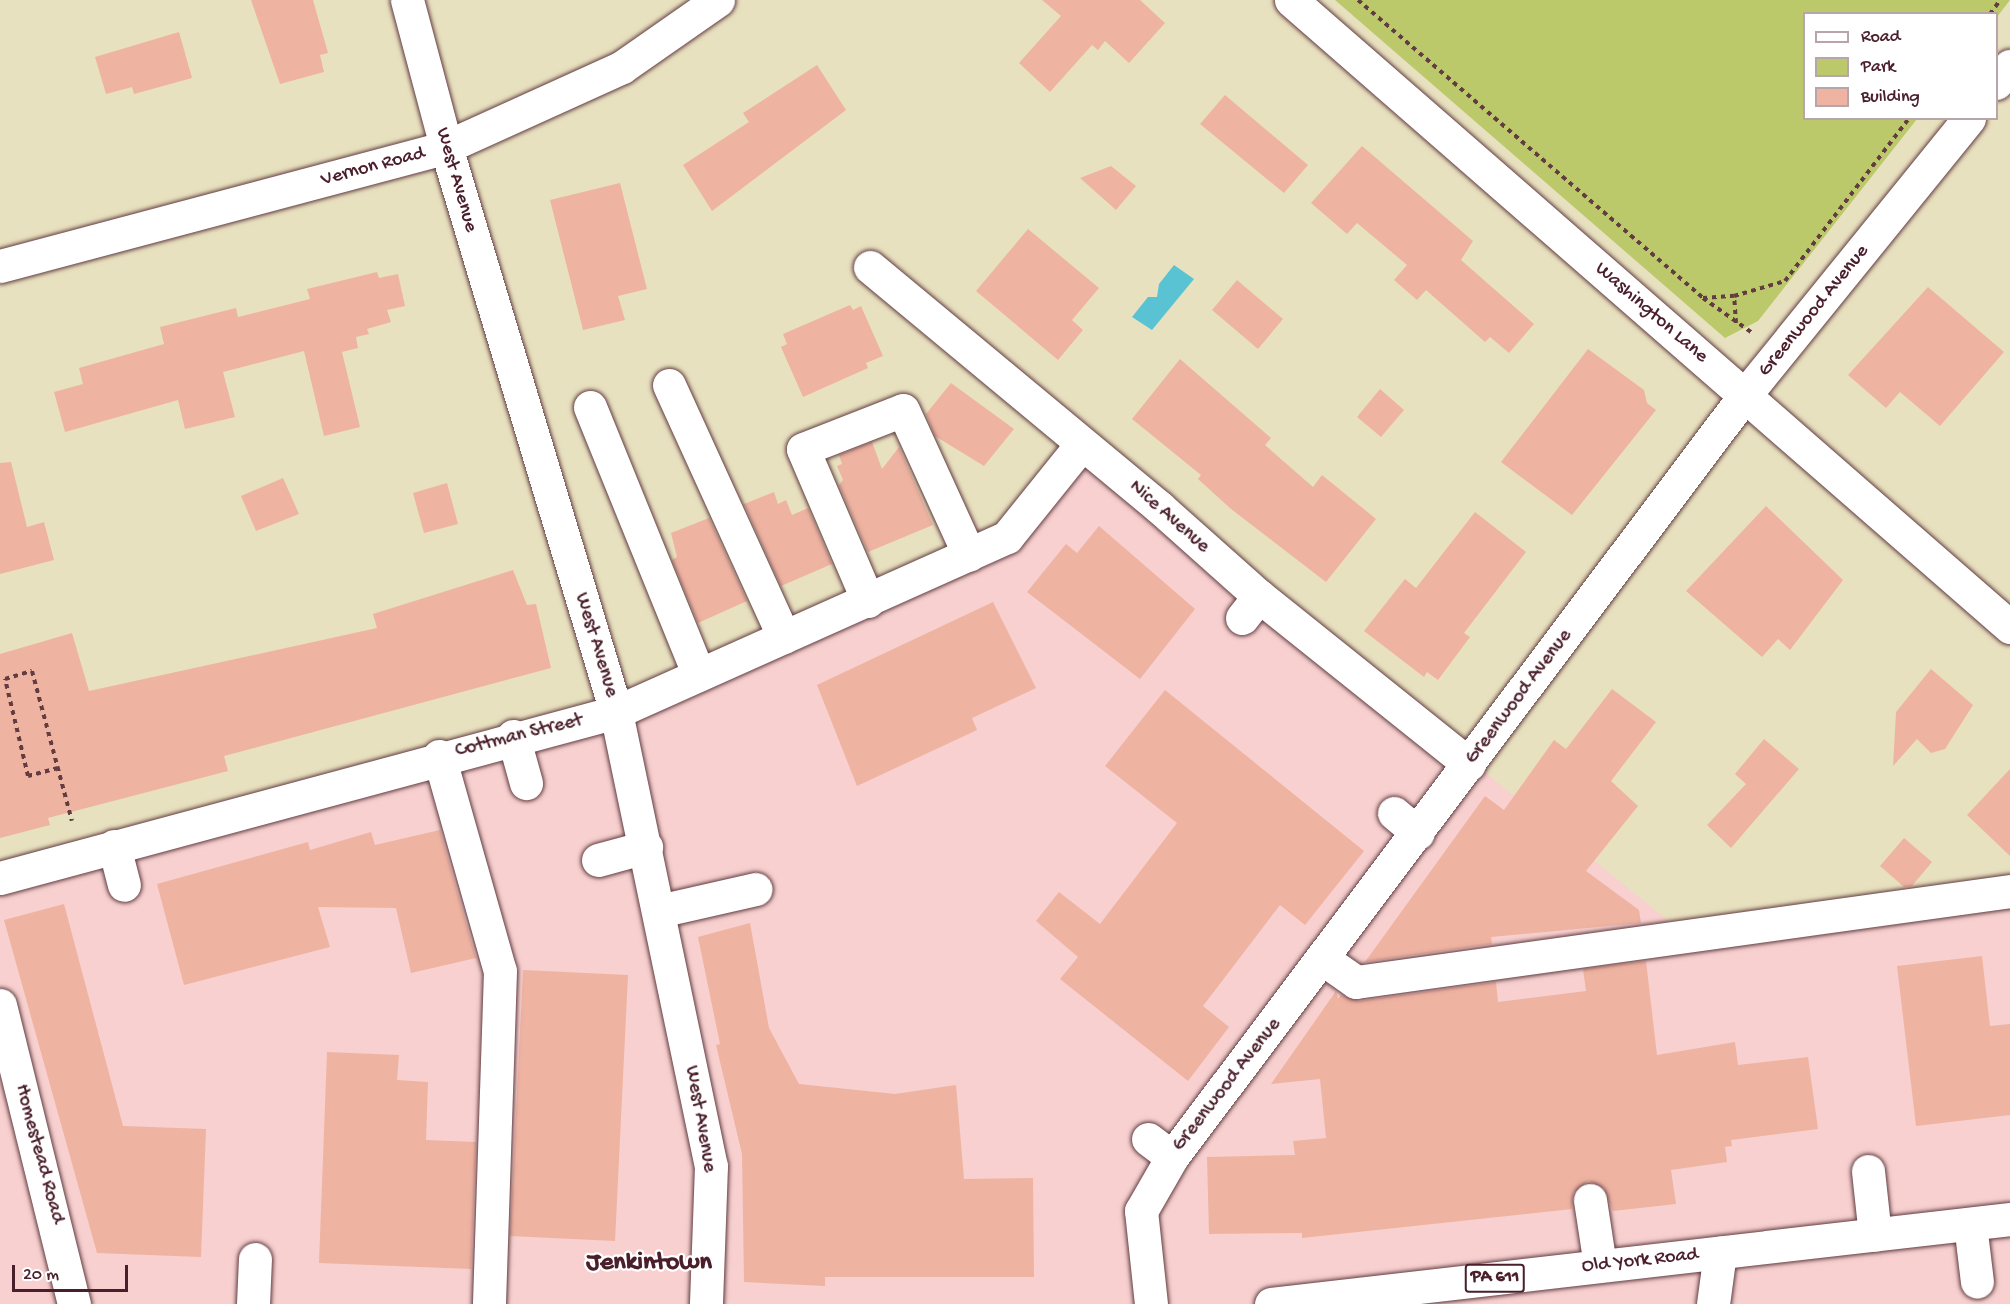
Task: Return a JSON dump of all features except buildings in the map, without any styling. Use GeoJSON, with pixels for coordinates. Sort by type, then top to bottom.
{"type":"FeatureCollection","features":[{"type":"Feature","properties":{"kind":"main road","name":"West Avenue"},"geometry":{"type":"LineString","coordinates":[[407,0],[446,147],[616,712],[711,1166],[706,1304]]}},
{"type":"Feature","properties":{"kind":"main road","name":"Vernon Road"},"geometry":{"type":"LineString","coordinates":[[0,266],[446,147],[622,67],[718,0]]}},
{"type":"Feature","properties":{"kind":"main road","name":"Washington Lane"},"geometry":{"type":"LineString","coordinates":[[1291,0],[2010,627]]}},
{"type":"Feature","properties":{"kind":"main road"},"geometry":{"type":"LineString","coordinates":[[1998,81],[2010,66]]}},
{"type":"Feature","properties":{"kind":"main road","name":"Greenwood Avenue"},"geometry":{"type":"LineString","coordinates":[[1151,1304],[1141,1211],[1160,1148],[1323,959],[1406,823],[1469,764],[1745,395],[1967,120]]}},
{"type":"Feature","properties":{"kind":"main road","name":"Nice Avenue"},"geometry":{"type":"LineString","coordinates":[[870,267],[1081,445],[1250,607],[1469,764]]}},
{"type":"Feature","properties":{"kind":"main road"},"geometry":{"type":"LineString","coordinates":[[669,385],[784,637]]}},
{"type":"Feature","properties":{"kind":"main road"},"geometry":{"type":"LineString","coordinates":[[590,407],[699,675]]}},
{"type":"Feature","properties":{"kind":"main road"},"geometry":{"type":"LineString","coordinates":[[868,601],[803,449],[903,410],[969,555]]}},
{"type":"Feature","properties":{"kind":"main road","name":"Cottman Street"},"geometry":{"type":"LineString","coordinates":[[0,878],[513,736],[616,712],[1007,537],[1081,445]]}},
{"type":"Feature","properties":{"kind":"main road"},"geometry":{"type":"LineString","coordinates":[[513,736],[526,783]]}},
{"type":"Feature","properties":{"kind":"main road"},"geometry":{"type":"LineString","coordinates":[[439,756],[500,971],[489,1304]]}},
{"type":"Feature","properties":{"kind":"main road"},"geometry":{"type":"LineString","coordinates":[[114,846],[124,885]]}},
{"type":"Feature","properties":{"kind":"main road"},"geometry":{"type":"LineString","coordinates":[[598,860],[646,847]]}},
{"type":"Feature","properties":{"kind":"main road"},"geometry":{"type":"LineString","coordinates":[[659,910],[756,889]]}},
{"type":"Feature","properties":{"kind":"main road"},"geometry":{"type":"LineString","coordinates":[[1323,959],[1356,982],[1687,942],[1842,920],[2010,891]]}},
{"type":"Feature","properties":{"kind":"main road","name":"Homestead Road"},"geometry":{"type":"LineString","coordinates":[[0,1005],[74,1304]]}},
{"type":"Feature","properties":{"kind":"main road"},"geometry":{"type":"LineString","coordinates":[[1868,1171],[1875,1236]]}},
{"type":"Feature","properties":{"kind":"main road"},"geometry":{"type":"LineString","coordinates":[[1590,1200],[1600,1265]]}},
{"type":"Feature","properties":{"kind":"main road","name":"Old York Road"},"geometry":{"type":"LineString","coordinates":[[1270,1304],[2010,1219]]}},
{"type":"Feature","properties":{"kind":"main road"},"geometry":{"type":"LineString","coordinates":[[1970,1224],[1977,1282]]}},
{"type":"Feature","properties":{"kind":"main road"},"geometry":{"type":"LineString","coordinates":[[1713,1304],[1720,1252]]}},
{"type":"Feature","properties":{"kind":"main road"},"geometry":{"type":"LineString","coordinates":[[253,1304],[255,1259]]}},
{"type":"Feature","properties":{"kind":"path"},"geometry":{"type":"LineString","coordinates":[[1358,0],[1703,298],[1736,324],[1760,338]]}},
{"type":"Feature","properties":{"kind":"path"},"geometry":{"type":"LineString","coordinates":[[1991,12],[2000,0]]}},
{"type":"Feature","properties":{"kind":"path"},"geometry":{"type":"LineString","coordinates":[[1703,298],[1734,296],[1785,280],[1907,120]]}},
{"type":"Feature","properties":{"kind":"path"},"geometry":{"type":"LineString","coordinates":[[1734,296],[1736,324]]}},
{"type":"Feature","properties":{"kind":"path"},"geometry":{"type":"LineString","coordinates":[[58,768],[28,776],[5,679],[32,671],[58,768],[73,824]]}},
{"type":"Feature","properties":{"kind":"shaded area"},"geometry":{"type":"Polygon","coordinates":[[[1081,445],[1686,935],[2010,892],[2010,1304],[0,1304],[0,878],[513,736],[969,555],[1081,445]]]}},
{"type":"Feature","properties":{"kind":"green space"},"geometry":{"type":"Polygon","coordinates":[[[1335,0],[2010,0],[1998,16],[1998,12],[1803,12],[1803,120],[1916,120],[1758,321],[1725,338],[1335,0]]]}},
{"type":"Feature","properties":{"kind":"water"},"geometry":{"type":"Polygon","coordinates":[[[1174,265],[1194,279],[1152,330],[1132,317],[1148,297],[1157,297],[1159,284],[1174,265]]]}},
{"type":"Feature","properties":{"kind":"district","name":"Jenkintown"},"geometry":{"type":"Point","coordinates":[649,1264]}}]}
